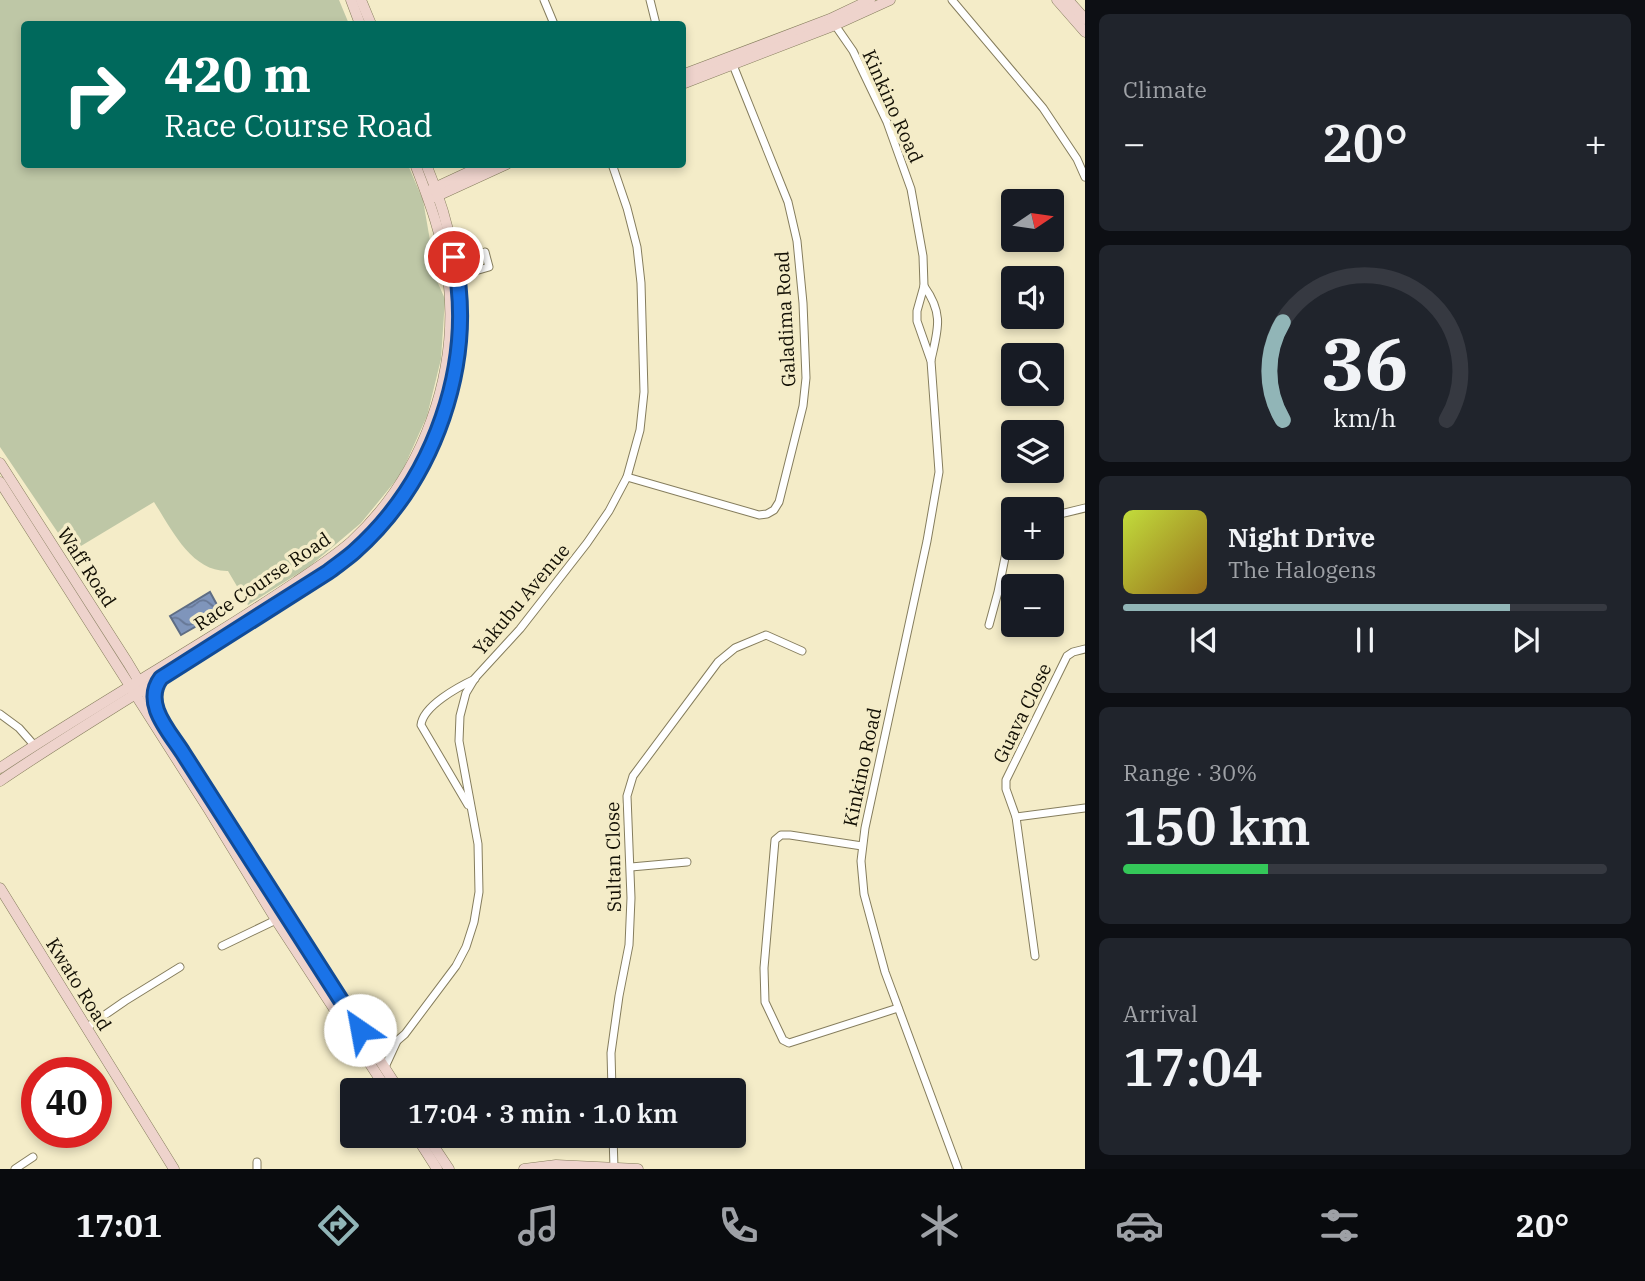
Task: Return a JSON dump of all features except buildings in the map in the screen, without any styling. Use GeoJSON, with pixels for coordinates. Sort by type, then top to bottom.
{"type":"FeatureCollection","features":[{"type":"Feature","properties":{"kind":"main road"},"geometry":{"type":"LineString","coordinates":[[351,0],[359,21]]}},
{"type":"Feature","properties":{"kind":"main road"},"geometry":{"type":"LineString","coordinates":[[361,0],[370,21]]}},
{"type":"Feature","properties":{"kind":"main road"},"geometry":{"type":"LineString","coordinates":[[686,73],[830,19],[870,0]]}},
{"type":"Feature","properties":{"kind":"main road"},"geometry":{"type":"LineString","coordinates":[[686,83],[835,25],[890,0]]}},
{"type":"Feature","properties":{"kind":"main road"},"geometry":{"type":"LineString","coordinates":[[1057,0],[1085,19]]}},
{"type":"Feature","properties":{"kind":"main road"},"geometry":{"type":"LineString","coordinates":[[1068,0],[1085,32]]}},
{"type":"Feature","properties":{"kind":"main road","name":"Race Course Road"},"geometry":{"type":"LineString","coordinates":[[115,701],[328,572],[354,551],[397,504],[414,479],[443,420],[456,366],[460,309],[458,276],[445,217],[417,168]]}},
{"type":"Feature","properties":{"kind":"main road","name":"Race Course Road"},"geometry":{"type":"LineString","coordinates":[[159,674],[324,563],[350,542],[370,523],[405,476],[421,447],[433,418],[446,367],[450,309],[448,277],[426,168]]}},
{"type":"Feature","properties":{"kind":"main road"},"geometry":{"type":"LineString","coordinates":[[429,168],[456,183]]}},
{"type":"Feature","properties":{"kind":"main road"},"geometry":{"type":"LineString","coordinates":[[445,217],[456,183],[480,168]]}},
{"type":"Feature","properties":{"kind":"main road"},"geometry":{"type":"LineString","coordinates":[[432,194],[495,168]]}},
{"type":"Feature","properties":{"kind":"main road","name":"Waff Road"},"geometry":{"type":"LineString","coordinates":[[0,463],[150,710]]}},
{"type":"Feature","properties":{"kind":"main road","name":"Waff Road"},"geometry":{"type":"LineString","coordinates":[[0,482],[123,666]]}},
{"type":"Feature","properties":{"kind":"main road"},"geometry":{"type":"LineString","coordinates":[[115,701],[123,666],[159,674],[150,710],[276,920],[305,954],[392,1078]]}},
{"type":"Feature","properties":{"kind":"main road"},"geometry":{"type":"LineString","coordinates":[[0,782],[115,701]]}},
{"type":"Feature","properties":{"kind":"main road"},"geometry":{"type":"LineString","coordinates":[[0,768],[34,745],[115,701],[150,710],[305,954],[380,1078]]}},
{"type":"Feature","properties":{"kind":"main road","name":"Kwato Road"},"geometry":{"type":"LineString","coordinates":[[0,888],[174,1169]]}},
{"type":"Feature","properties":{"kind":"main road"},"geometry":{"type":"LineString","coordinates":[[424,1148],[437,1169]]}},
{"type":"Feature","properties":{"kind":"main road"},"geometry":{"type":"LineString","coordinates":[[435,1148],[449,1169]]}},
{"type":"Feature","properties":{"kind":"main road"},"geometry":{"type":"LineString","coordinates":[[524,1169],[556,1165],[638,1169]]}},
{"type":"Feature","properties":{"kind":"street"},"geometry":{"type":"LineString","coordinates":[[544,0],[553,21]]}},
{"type":"Feature","properties":{"kind":"street"},"geometry":{"type":"LineString","coordinates":[[650,0],[655,21]]}},
{"type":"Feature","properties":{"kind":"street"},"geometry":{"type":"LineString","coordinates":[[952,0],[1043,108],[1077,159],[1085,177]]}},
{"type":"Feature","properties":{"kind":"street","name":"Kinkino Road"},"geometry":{"type":"LineString","coordinates":[[835,25],[853,51],[887,122],[911,189],[923,256],[925,286],[917,311],[917,321],[930,361],[939,472],[927,541],[862,846],[864,894],[885,972],[958,1169]]}},
{"type":"Feature","properties":{"kind":"street","name":"Galadima Road"},"geometry":{"type":"LineString","coordinates":[[627,477],[759,515],[774,510],[782,492],[803,406],[806,378],[797,241],[788,202],[733,65]]}},
{"type":"Feature","properties":{"kind":"street","name":"Yakubu Avenue"},"geometry":{"type":"LineString","coordinates":[[373,1050],[398,1040],[405,1034],[457,966],[470,934],[479,892],[478,844],[459,741],[460,716],[466,693],[475,678],[520,629],[609,511],[627,477],[640,430],[644,391],[641,283],[634,234],[613,168]]}},
{"type":"Feature","properties":{"kind":"street"},"geometry":{"type":"LineString","coordinates":[[458,276],[489,267],[485,252]]}},
{"type":"Feature","properties":{"kind":"street","name":"Kinkino Road"},"geometry":{"type":"LineString","coordinates":[[925,286],[932,296],[938,314],[938,329],[930,361]]}},
{"type":"Feature","properties":{"kind":"street"},"geometry":{"type":"LineString","coordinates":[[1064,513],[1085,508]]}},
{"type":"Feature","properties":{"kind":"street"},"geometry":{"type":"LineString","coordinates":[[989,625],[1005,560]]}},
{"type":"Feature","properties":{"kind":"street","name":"Sultan Close"},"geometry":{"type":"LineString","coordinates":[[612,1078],[611,1053],[629,945],[631,867],[627,796],[633,776],[718,662],[735,648],[766,635],[802,651]]}},
{"type":"Feature","properties":{"kind":"street","name":"Guava Close"},"geometry":{"type":"LineString","coordinates":[[1035,956],[1016,817],[1006,789],[1006,779],[1067,656],[1085,649]]}},
{"type":"Feature","properties":{"kind":"street"},"geometry":{"type":"LineString","coordinates":[[470,808],[421,725],[421,719],[429,709],[475,678]]}},
{"type":"Feature","properties":{"kind":"street"},"geometry":{"type":"LineString","coordinates":[[0,714],[19,728],[34,745]]}},
{"type":"Feature","properties":{"kind":"street"},"geometry":{"type":"LineString","coordinates":[[1016,817],[1085,808]]}},
{"type":"Feature","properties":{"kind":"street"},"geometry":{"type":"LineString","coordinates":[[862,846],[790,835],[781,835],[775,840],[764,968],[765,1002],[783,1040],[789,1043],[898,1008]]}},
{"type":"Feature","properties":{"kind":"street"},"geometry":{"type":"LineString","coordinates":[[631,867],[687,862]]}},
{"type":"Feature","properties":{"kind":"street"},"geometry":{"type":"LineString","coordinates":[[222,946],[276,920]]}},
{"type":"Feature","properties":{"kind":"street"},"geometry":{"type":"LineString","coordinates":[[86,1028],[180,967]]}},
{"type":"Feature","properties":{"kind":"street","name":"Yakubu Avenue"},"geometry":{"type":"LineString","coordinates":[[385,1067],[398,1040]]}},
{"type":"Feature","properties":{"kind":"street"},"geometry":{"type":"LineString","coordinates":[[613,1148],[614,1168]]}},
{"type":"Feature","properties":{"kind":"street"},"geometry":{"type":"LineString","coordinates":[[15,1169],[33,1157]]}},
{"type":"Feature","properties":{"kind":"green space"},"geometry":{"type":"Polygon","coordinates":[[[0,0],[339,0],[348,21],[21,21],[21,168],[409,168],[423,200],[437,281],[445,299],[441,359],[427,416],[401,474],[361,523],[310,566],[248,605],[228,571],[203,564],[184,547],[154,502],[71,552],[0,447],[0,0]]]}},
{"type":"Feature","properties":{"kind":"water"},"geometry":{"type":"Polygon","coordinates":[[[210,592],[221,612],[181,635],[170,616],[210,592]]]}},
{"type":"Feature","properties":{"kind":"route"},"geometry":{"type":"LineString","coordinates":[[360,1030],[154,708],[153,695],[161,678],[328,572],[354,551],[397,504],[430,449],[443,420],[450,392],[456,366],[460,309],[454,257]]}}]}
